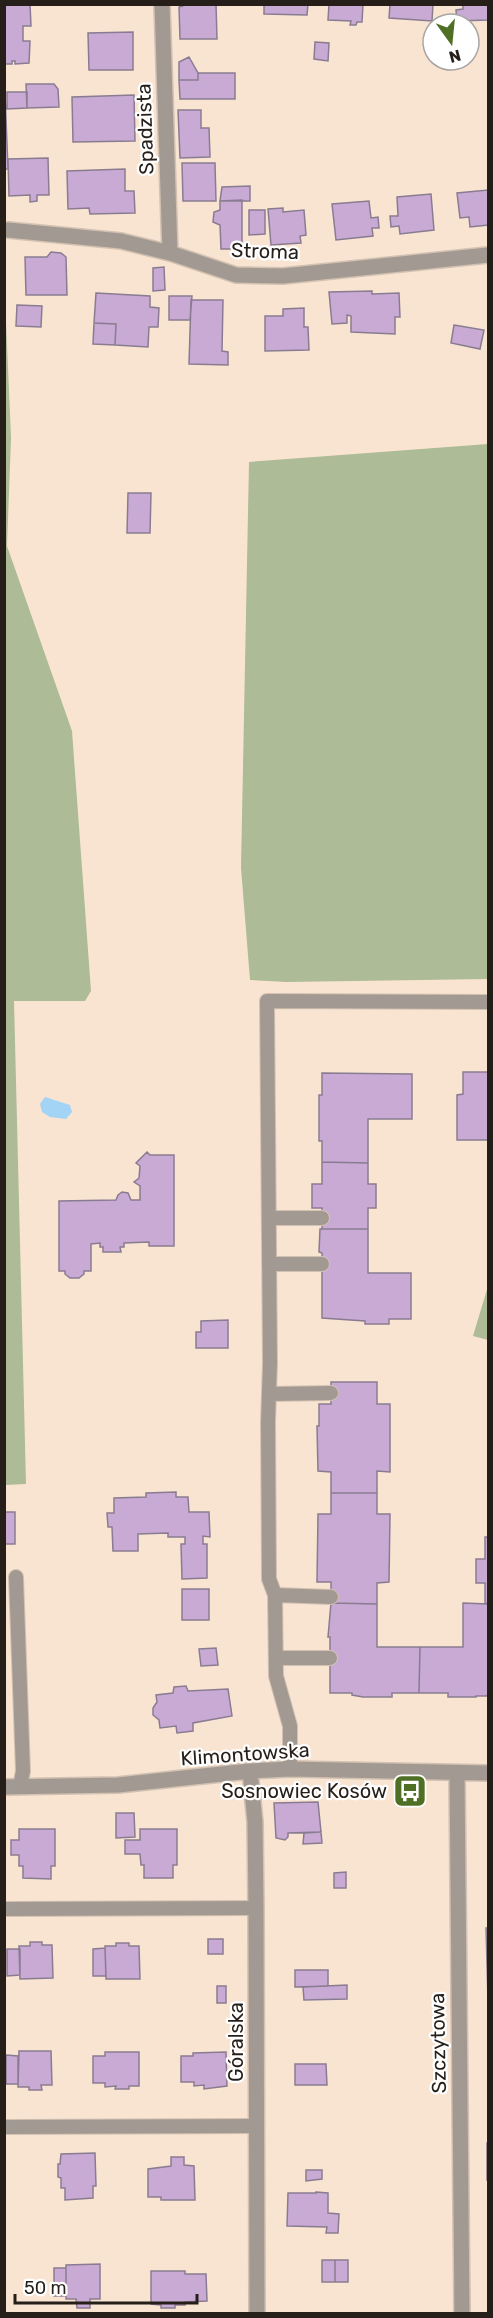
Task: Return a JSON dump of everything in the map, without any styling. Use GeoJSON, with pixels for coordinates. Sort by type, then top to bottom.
{"type":"FeatureCollection","features":[{"type":"Feature","properties":{"kind":"street","name":"Spadzista"},"geometry":{"type":"LineString","coordinates":[[162,4],[170,253]]}},
{"type":"Feature","properties":{"kind":"street","name":"Stroma"},"geometry":{"type":"LineString","coordinates":[[6,230],[121,241],[170,253],[236,275],[283,276],[489,255]]}},
{"type":"Feature","properties":{"kind":"street","name":"Klimontowska"},"geometry":{"type":"LineString","coordinates":[[12,1787],[118,1785],[291,1769],[489,1773]]}},
{"type":"Feature","properties":{"kind":"street","name":"Góralska"},"geometry":{"type":"LineString","coordinates":[[250,1771],[255,1822],[257,2313]]}},
{"type":"Feature","properties":{"kind":"street","name":"Szczytowa"},"geometry":{"type":"LineString","coordinates":[[457,1773],[462,2313]]}},
{"type":"Feature","properties":{"kind":"lane"},"geometry":{"type":"LineString","coordinates":[[291,1769],[290,1726],[276,1676],[275,1594],[269,1579],[267,1001],[489,1002]]}},
{"type":"Feature","properties":{"kind":"lane"},"geometry":{"type":"LineString","coordinates":[[269,1218],[322,1218]]}},
{"type":"Feature","properties":{"kind":"lane"},"geometry":{"type":"LineString","coordinates":[[269,1264],[322,1264]]}},
{"type":"Feature","properties":{"kind":"lane"},"geometry":{"type":"LineString","coordinates":[[269,1394],[331,1393]]}},
{"type":"Feature","properties":{"kind":"lane"},"geometry":{"type":"LineString","coordinates":[[12,1787],[23,1771],[16,1577]]}},
{"type":"Feature","properties":{"kind":"lane"},"geometry":{"type":"LineString","coordinates":[[275,1594],[331,1596]]}},
{"type":"Feature","properties":{"kind":"lane"},"geometry":{"type":"LineString","coordinates":[[276,1658],[330,1658]]}},
{"type":"Feature","properties":{"kind":"lane"},"geometry":{"type":"LineString","coordinates":[[4,1909],[256,1908]]}},
{"type":"Feature","properties":{"kind":"lane"},"geometry":{"type":"LineString","coordinates":[[4,2127],[257,2126]]}},
{"type":"Feature","properties":{"kind":"green space"},"geometry":{"type":"Polygon","coordinates":[[[4,274],[11,438],[7,546],[72,731],[91,991],[85,1001],[14,1001],[26,1484],[5,1485],[4,274]]]}},
{"type":"Feature","properties":{"kind":"green space"},"geometry":{"type":"Polygon","coordinates":[[[488,444],[488,979],[286,982],[250,980],[241,868],[249,462],[488,444]]]}},
{"type":"Feature","properties":{"kind":"green space"},"geometry":{"type":"Polygon","coordinates":[[[488,1286],[488,1340],[473,1336],[488,1286]]]}},
{"type":"Feature","properties":{"kind":"water"},"geometry":{"type":"Polygon","coordinates":[[[45,1097],[70,1105],[72,1112],[66,1119],[50,1117],[42,1112],[40,1104],[45,1097]]]}},
{"type":"Feature","properties":{"kind":"building"},"geometry":{"type":"Polygon","coordinates":[[[4,4],[30,4],[31,26],[23,26],[23,41],[30,41],[29,63],[15,64],[15,61],[12,61],[12,64],[4,64],[4,4]]]}},
{"type":"Feature","properties":{"kind":"building"},"geometry":{"type":"Polygon","coordinates":[[[183,4],[216,4],[217,39],[180,39],[179,7],[183,4]]]}},
{"type":"Feature","properties":{"kind":"building"},"geometry":{"type":"Polygon","coordinates":[[[264,4],[308,4],[307,15],[264,14],[264,4]]]}},
{"type":"Feature","properties":{"kind":"building"},"geometry":{"type":"Polygon","coordinates":[[[329,4],[363,4],[362,22],[350,25],[351,21],[328,20],[329,4]]]}},
{"type":"Feature","properties":{"kind":"building"},"geometry":{"type":"Polygon","coordinates":[[[390,4],[433,4],[433,12],[421,12],[421,20],[389,18],[390,4]]]}},
{"type":"Feature","properties":{"kind":"building"},"geometry":{"type":"Polygon","coordinates":[[[463,4],[488,4],[488,20],[481,20],[481,12],[456,12],[456,10],[463,9],[463,4]]]}},
{"type":"Feature","properties":{"kind":"building"},"geometry":{"type":"Polygon","coordinates":[[[133,32],[133,70],[89,70],[88,33],[133,32]]]}},
{"type":"Feature","properties":{"kind":"building"},"geometry":{"type":"Polygon","coordinates":[[[315,42],[329,43],[328,61],[314,59],[315,42]]]}},
{"type":"Feature","properties":{"kind":"building"},"geometry":{"type":"Polygon","coordinates":[[[189,57],[198,73],[198,80],[179,80],[179,62],[189,57]]]}},
{"type":"Feature","properties":{"kind":"building"},"geometry":{"type":"Polygon","coordinates":[[[198,73],[235,73],[235,99],[180,99],[179,80],[198,80],[198,73]]]}},
{"type":"Feature","properties":{"kind":"building"},"geometry":{"type":"Polygon","coordinates":[[[26,84],[54,84],[58,89],[59,107],[27,108],[26,84]]]}},
{"type":"Feature","properties":{"kind":"building"},"geometry":{"type":"Polygon","coordinates":[[[7,92],[27,92],[27,108],[7,109],[7,92]]]}},
{"type":"Feature","properties":{"kind":"building"},"geometry":{"type":"Polygon","coordinates":[[[5,94],[8,169],[4,169],[5,94]]]}},
{"type":"Feature","properties":{"kind":"building"},"geometry":{"type":"Polygon","coordinates":[[[134,95],[135,141],[73,142],[72,97],[134,95]]]}},
{"type":"Feature","properties":{"kind":"building"},"geometry":{"type":"Polygon","coordinates":[[[178,110],[201,110],[201,128],[209,128],[210,157],[180,158],[178,110]]]}},
{"type":"Feature","properties":{"kind":"building"},"geometry":{"type":"Polygon","coordinates":[[[48,158],[49,195],[37,195],[37,201],[30,202],[30,195],[9,196],[8,159],[48,158]]]}},
{"type":"Feature","properties":{"kind":"building"},"geometry":{"type":"Polygon","coordinates":[[[182,163],[215,163],[216,201],[183,201],[182,163]]]}},
{"type":"Feature","properties":{"kind":"building"},"geometry":{"type":"Polygon","coordinates":[[[125,169],[125,191],[134,191],[135,213],[90,214],[89,208],[68,209],[67,171],[125,169]]]}},
{"type":"Feature","properties":{"kind":"building"},"geometry":{"type":"Polygon","coordinates":[[[250,186],[250,201],[220,201],[222,187],[250,186]]]}},
{"type":"Feature","properties":{"kind":"building"},"geometry":{"type":"Polygon","coordinates":[[[488,190],[488,225],[470,227],[469,217],[460,218],[457,193],[488,190]]]}},
{"type":"Feature","properties":{"kind":"building"},"geometry":{"type":"Polygon","coordinates":[[[431,194],[434,230],[400,234],[399,226],[391,227],[390,216],[398,216],[397,197],[431,194]]]}},
{"type":"Feature","properties":{"kind":"building"},"geometry":{"type":"Polygon","coordinates":[[[242,200],[242,249],[221,249],[220,225],[213,222],[214,212],[220,210],[220,201],[242,200]]]}},
{"type":"Feature","properties":{"kind":"building"},"geometry":{"type":"Polygon","coordinates":[[[369,201],[371,218],[378,217],[379,228],[372,228],[373,236],[336,240],[332,204],[369,201]]]}},
{"type":"Feature","properties":{"kind":"building"},"geometry":{"type":"Polygon","coordinates":[[[283,208],[283,212],[304,210],[306,235],[300,236],[301,243],[271,245],[268,209],[283,208]]]}},
{"type":"Feature","properties":{"kind":"building"},"geometry":{"type":"Polygon","coordinates":[[[249,210],[265,210],[265,234],[249,235],[249,210]]]}},
{"type":"Feature","properties":{"kind":"building"},"geometry":{"type":"Polygon","coordinates":[[[51,252],[61,253],[66,257],[67,295],[26,295],[25,257],[47,257],[51,252]]]}},
{"type":"Feature","properties":{"kind":"building"},"geometry":{"type":"Polygon","coordinates":[[[164,267],[165,290],[153,291],[153,268],[164,267]]]}},
{"type":"Feature","properties":{"kind":"building"},"geometry":{"type":"Polygon","coordinates":[[[372,291],[372,294],[399,293],[400,317],[395,317],[395,334],[351,332],[351,316],[347,315],[347,323],[332,324],[329,292],[372,291]]]}},
{"type":"Feature","properties":{"kind":"building"},"geometry":{"type":"Polygon","coordinates":[[[96,293],[150,296],[150,307],[159,308],[158,327],[149,327],[148,347],[115,345],[116,324],[94,323],[96,293]]]}},
{"type":"Feature","properties":{"kind":"building"},"geometry":{"type":"Polygon","coordinates":[[[169,296],[192,296],[190,320],[169,320],[169,296]]]}},
{"type":"Feature","properties":{"kind":"building"},"geometry":{"type":"Polygon","coordinates":[[[191,300],[223,300],[222,351],[228,352],[228,365],[189,364],[191,300]]]}},
{"type":"Feature","properties":{"kind":"building"},"geometry":{"type":"Polygon","coordinates":[[[17,305],[42,306],[41,327],[16,326],[17,305]]]}},
{"type":"Feature","properties":{"kind":"building"},"geometry":{"type":"Polygon","coordinates":[[[304,308],[304,327],[308,327],[309,350],[265,351],[265,316],[283,316],[283,309],[304,308]]]}},
{"type":"Feature","properties":{"kind":"building"},"geometry":{"type":"Polygon","coordinates":[[[94,323],[116,324],[115,345],[93,344],[94,323]]]}},
{"type":"Feature","properties":{"kind":"building"},"geometry":{"type":"Polygon","coordinates":[[[454,325],[484,330],[480,349],[451,343],[454,325]]]}},
{"type":"Feature","properties":{"kind":"building"},"geometry":{"type":"Polygon","coordinates":[[[128,493],[151,493],[150,533],[127,533],[128,493]]]}},
{"type":"Feature","properties":{"kind":"building"},"geometry":{"type":"Polygon","coordinates":[[[463,1072],[488,1072],[488,1140],[457,1140],[457,1095],[463,1094],[463,1072]]]}},
{"type":"Feature","properties":{"kind":"building"},"geometry":{"type":"Polygon","coordinates":[[[322,1073],[412,1074],[412,1119],[368,1119],[368,1163],[322,1162],[322,1141],[319,1141],[319,1095],[322,1095],[322,1073]]]}},
{"type":"Feature","properties":{"kind":"building"},"geometry":{"type":"Polygon","coordinates":[[[147,1152],[150,1155],[174,1155],[174,1246],[149,1246],[149,1242],[124,1243],[124,1247],[120,1247],[121,1252],[103,1252],[100,1243],[91,1244],[91,1271],[84,1271],[79,1278],[70,1278],[65,1271],[59,1271],[59,1201],[116,1200],[122,1192],[128,1193],[131,1200],[140,1200],[140,1186],[134,1182],[139,1178],[140,1166],[136,1163],[147,1152]]]}},
{"type":"Feature","properties":{"kind":"building"},"geometry":{"type":"Polygon","coordinates":[[[322,1162],[368,1163],[368,1184],[376,1184],[376,1208],[368,1208],[368,1229],[322,1229],[322,1208],[312,1208],[312,1184],[322,1184],[322,1162]]]}},
{"type":"Feature","properties":{"kind":"building"},"geometry":{"type":"Polygon","coordinates":[[[320,1229],[368,1229],[368,1273],[411,1273],[411,1319],[389,1319],[389,1324],[365,1324],[365,1321],[322,1318],[320,1229]]]}},
{"type":"Feature","properties":{"kind":"building"},"geometry":{"type":"Polygon","coordinates":[[[228,1320],[228,1348],[196,1348],[196,1332],[201,1332],[201,1321],[228,1320]]]}},
{"type":"Feature","properties":{"kind":"building"},"geometry":{"type":"Polygon","coordinates":[[[331,1382],[377,1382],[377,1404],[390,1404],[390,1472],[377,1471],[377,1493],[331,1493],[331,1472],[318,1471],[319,1404],[331,1404],[331,1382]]]}},
{"type":"Feature","properties":{"kind":"building"},"geometry":{"type":"Polygon","coordinates":[[[176,1492],[176,1497],[188,1497],[189,1512],[209,1512],[210,1537],[203,1536],[203,1544],[207,1544],[207,1578],[182,1579],[181,1544],[185,1544],[185,1537],[168,1537],[168,1533],[138,1534],[138,1551],[113,1551],[112,1527],[108,1527],[107,1513],[114,1513],[114,1498],[146,1497],[146,1493],[176,1492]]]}},
{"type":"Feature","properties":{"kind":"building"},"geometry":{"type":"Polygon","coordinates":[[[331,1493],[377,1493],[377,1514],[390,1514],[389,1582],[377,1583],[377,1604],[331,1603],[331,1582],[317,1582],[318,1514],[331,1514],[331,1493]]]}},
{"type":"Feature","properties":{"kind":"building"},"geometry":{"type":"Polygon","coordinates":[[[4,1512],[15,1512],[15,1544],[4,1544],[4,1512]]]}},
{"type":"Feature","properties":{"kind":"building"},"geometry":{"type":"Polygon","coordinates":[[[485,1537],[488,1537],[488,1604],[485,1603],[485,1583],[476,1583],[476,1559],[485,1559],[485,1537]]]}},
{"type":"Feature","properties":{"kind":"building"},"geometry":{"type":"Polygon","coordinates":[[[182,1589],[209,1589],[209,1620],[182,1620],[182,1589]]]}},
{"type":"Feature","properties":{"kind":"building"},"geometry":{"type":"Polygon","coordinates":[[[331,1603],[377,1604],[377,1647],[420,1647],[419,1693],[392,1693],[392,1697],[363,1697],[352,1695],[352,1693],[330,1693],[330,1637],[328,1637],[331,1603]]]}},
{"type":"Feature","properties":{"kind":"building"},"geometry":{"type":"Polygon","coordinates":[[[463,1603],[488,1604],[487,1696],[448,1697],[448,1693],[419,1693],[420,1647],[463,1647],[463,1603]]]}},
{"type":"Feature","properties":{"kind":"building"},"geometry":{"type":"Polygon","coordinates":[[[216,1648],[218,1665],[201,1666],[199,1649],[216,1648]]]}},
{"type":"Feature","properties":{"kind":"building"},"geometry":{"type":"Polygon","coordinates":[[[186,1686],[188,1691],[228,1689],[232,1716],[193,1723],[193,1731],[177,1733],[176,1726],[160,1728],[159,1720],[153,1715],[153,1708],[157,1702],[156,1695],[173,1693],[174,1687],[186,1686]]]}},
{"type":"Feature","properties":{"kind":"building"},"geometry":{"type":"Polygon","coordinates":[[[318,1802],[321,1832],[288,1833],[285,1840],[276,1838],[274,1803],[318,1802]]]}},
{"type":"Feature","properties":{"kind":"building"},"geometry":{"type":"Polygon","coordinates":[[[116,1813],[134,1813],[135,1837],[116,1838],[116,1813]]]}},
{"type":"Feature","properties":{"kind":"building"},"geometry":{"type":"Polygon","coordinates":[[[19,1829],[55,1829],[55,1866],[51,1866],[51,1879],[23,1878],[23,1866],[19,1866],[19,1855],[11,1855],[11,1840],[19,1840],[19,1829]]]}},
{"type":"Feature","properties":{"kind":"building"},"geometry":{"type":"Polygon","coordinates":[[[140,1829],[177,1829],[177,1865],[173,1865],[173,1878],[144,1878],[144,1865],[141,1865],[140,1854],[125,1854],[125,1840],[140,1840],[140,1829]]]}},
{"type":"Feature","properties":{"kind":"building"},"geometry":{"type":"Polygon","coordinates":[[[321,1832],[322,1843],[303,1844],[304,1833],[321,1832]]]}},
{"type":"Feature","properties":{"kind":"building"},"geometry":{"type":"Polygon","coordinates":[[[346,1872],[346,1888],[334,1888],[334,1873],[346,1872]]]}},
{"type":"Feature","properties":{"kind":"building"},"geometry":{"type":"Polygon","coordinates":[[[486,1928],[488,1928],[488,2000],[486,1928]]]}},
{"type":"Feature","properties":{"kind":"building"},"geometry":{"type":"Polygon","coordinates":[[[208,1939],[223,1939],[223,1954],[208,1954],[208,1939]]]}},
{"type":"Feature","properties":{"kind":"building"},"geometry":{"type":"Polygon","coordinates":[[[30,1942],[52,1945],[53,1978],[20,1979],[19,1946],[30,1946],[30,1942]]]}},
{"type":"Feature","properties":{"kind":"building"},"geometry":{"type":"Polygon","coordinates":[[[116,1943],[139,1946],[140,1979],[106,1979],[105,1946],[116,1946],[116,1943]]]}},
{"type":"Feature","properties":{"kind":"building"},"geometry":{"type":"Polygon","coordinates":[[[105,1948],[106,1976],[93,1976],[93,1949],[105,1948]]]}},
{"type":"Feature","properties":{"kind":"building"},"geometry":{"type":"Polygon","coordinates":[[[7,1949],[20,1949],[20,1975],[7,1976],[7,1949]]]}},
{"type":"Feature","properties":{"kind":"building"},"geometry":{"type":"Polygon","coordinates":[[[295,1970],[328,1970],[328,1986],[295,1987],[295,1970]]]}},
{"type":"Feature","properties":{"kind":"building"},"geometry":{"type":"Polygon","coordinates":[[[347,1985],[347,1999],[304,2000],[303,1987],[347,1985]]]}},
{"type":"Feature","properties":{"kind":"building"},"geometry":{"type":"Polygon","coordinates":[[[217,1986],[226,1986],[226,2003],[217,2003],[217,1986]]]}},
{"type":"Feature","properties":{"kind":"building"},"geometry":{"type":"Polygon","coordinates":[[[19,2051],[51,2051],[52,2085],[41,2085],[42,2090],[18,2087],[19,2051]]]}},
{"type":"Feature","properties":{"kind":"building"},"geometry":{"type":"Polygon","coordinates":[[[105,2052],[139,2052],[139,2086],[115,2089],[116,2086],[105,2087],[105,2083],[93,2083],[93,2056],[105,2056],[105,2052]]]}},
{"type":"Feature","properties":{"kind":"building"},"geometry":{"type":"Polygon","coordinates":[[[226,2052],[227,2086],[204,2089],[204,2085],[194,2086],[194,2082],[181,2082],[181,2056],[193,2056],[193,2053],[226,2052]]]}},
{"type":"Feature","properties":{"kind":"building"},"geometry":{"type":"Polygon","coordinates":[[[6,2055],[18,2056],[18,2084],[6,2084],[6,2055]]]}},
{"type":"Feature","properties":{"kind":"building"},"geometry":{"type":"Polygon","coordinates":[[[295,2064],[326,2064],[327,2085],[295,2085],[295,2064]]]}},
{"type":"Feature","properties":{"kind":"building"},"geometry":{"type":"Polygon","coordinates":[[[488,2143],[488,2180],[487,2180],[488,2143]]]}},
{"type":"Feature","properties":{"kind":"building"},"geometry":{"type":"Polygon","coordinates":[[[95,2153],[96,2186],[93,2186],[93,2198],[65,2200],[65,2188],[61,2188],[61,2178],[58,2177],[61,2154],[95,2153]]]}},
{"type":"Feature","properties":{"kind":"building"},"geometry":{"type":"Polygon","coordinates":[[[171,2157],[184,2157],[184,2165],[194,2166],[195,2200],[161,2200],[161,2197],[148,2197],[148,2169],[171,2166],[171,2157]]]}},
{"type":"Feature","properties":{"kind":"building"},"geometry":{"type":"Polygon","coordinates":[[[306,2170],[322,2170],[322,2179],[306,2181],[306,2170]]]}},
{"type":"Feature","properties":{"kind":"building"},"geometry":{"type":"Polygon","coordinates":[[[288,2193],[328,2193],[328,2213],[339,2214],[338,2233],[326,2233],[327,2227],[287,2226],[288,2193]]]}},
{"type":"Feature","properties":{"kind":"building"},"geometry":{"type":"Polygon","coordinates":[[[322,2260],[335,2260],[335,2282],[322,2282],[322,2260]]]}},
{"type":"Feature","properties":{"kind":"building"},"geometry":{"type":"Polygon","coordinates":[[[335,2260],[348,2260],[348,2282],[335,2282],[335,2260]]]}},
{"type":"Feature","properties":{"kind":"building"},"geometry":{"type":"Polygon","coordinates":[[[100,2264],[100,2299],[90,2299],[90,2308],[77,2308],[76,2299],[66,2299],[66,2265],[100,2264]]]}},
{"type":"Feature","properties":{"kind":"building"},"geometry":{"type":"Polygon","coordinates":[[[54,2268],[66,2268],[66,2296],[54,2296],[54,2268]]]}},
{"type":"Feature","properties":{"kind":"building"},"geometry":{"type":"Polygon","coordinates":[[[151,2271],[185,2271],[185,2274],[206,2274],[207,2301],[185,2302],[185,2305],[175,2305],[175,2308],[161,2308],[161,2305],[151,2304],[151,2271]]]}},
{"type":"Feature","properties":{"kind":"place","name":"Sosnowiec Kosów"},"geometry":{"type":"Point","coordinates":[410,1791]}}]}
